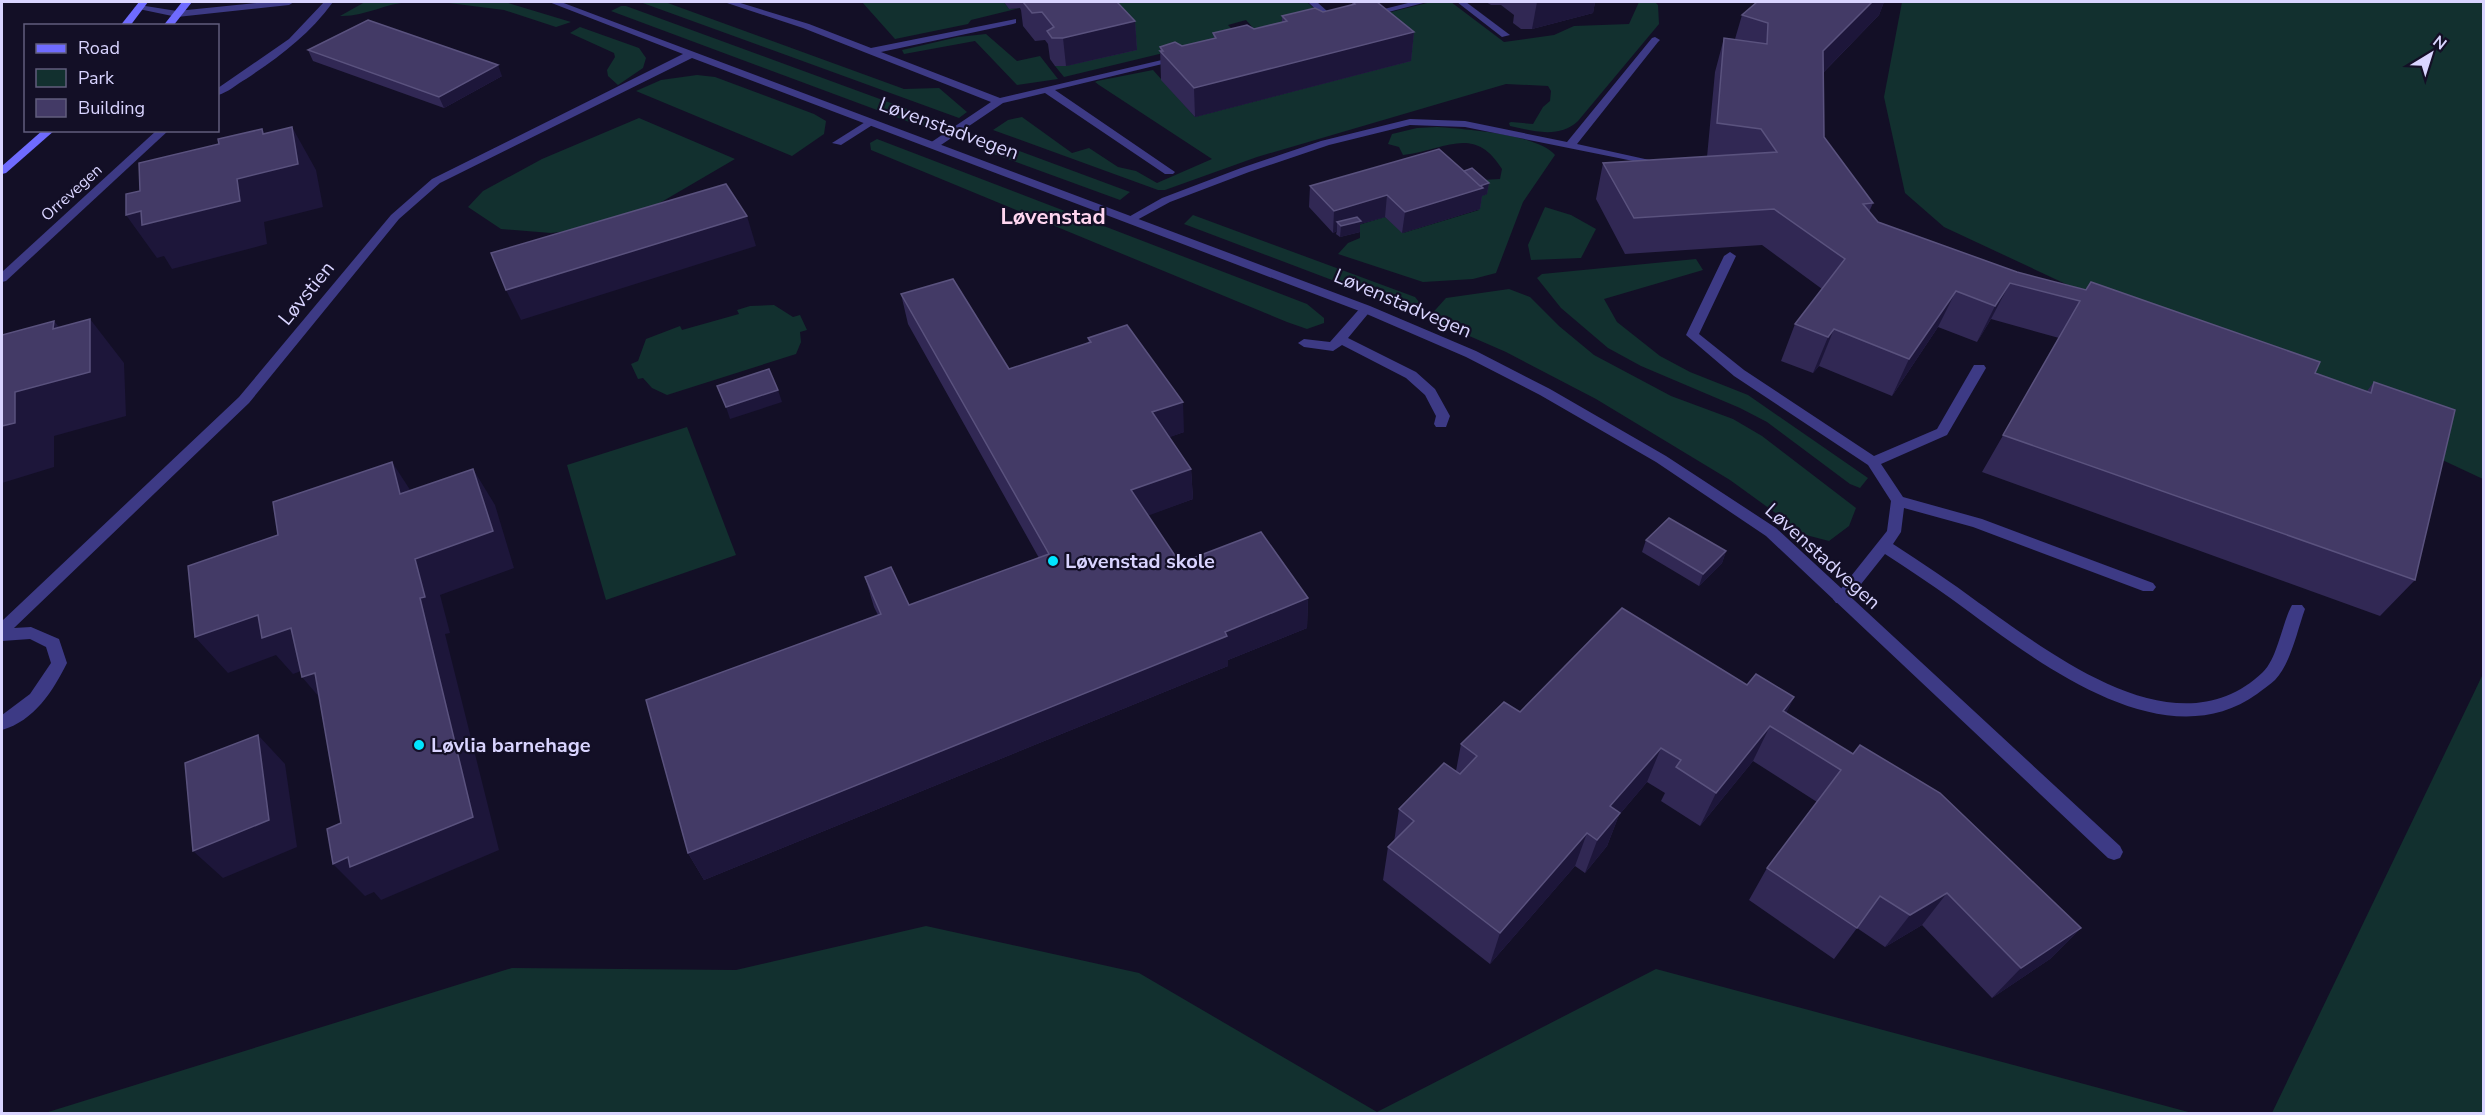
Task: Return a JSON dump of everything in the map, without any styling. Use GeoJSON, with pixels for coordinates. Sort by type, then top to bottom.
{"type":"FeatureCollection","features":[{"type":"Feature","properties":{"kind":"main road"},"geometry":{"type":"LineString","coordinates":[[170,24],[187,2]]}},
{"type":"Feature","properties":{"kind":"main road"},"geometry":{"type":"LineString","coordinates":[[126,24],[141,4]]}},
{"type":"Feature","properties":{"kind":"main road"},"geometry":{"type":"LineString","coordinates":[[30,146],[40,132]]}},
{"type":"Feature","properties":{"kind":"main road"},"geometry":{"type":"LineString","coordinates":[[2,171],[48,132]]}},
{"type":"Feature","properties":{"kind":"street"},"geometry":{"type":"LineString","coordinates":[[141,4],[162,2]]}},
{"type":"Feature","properties":{"kind":"street"},"geometry":{"type":"LineString","coordinates":[[141,4],[177,15],[289,2]]}},
{"type":"Feature","properties":{"kind":"street"},"geometry":{"type":"LineString","coordinates":[[219,91],[298,37],[315,22],[328,2]]}},
{"type":"Feature","properties":{"kind":"street","name":"Løvenstadvegen"},"geometry":{"type":"LineString","coordinates":[[554,2],[1366,309],[1471,354],[1545,392],[1661,459],[1771,532],[2114,852]]}},
{"type":"Feature","properties":{"kind":"street"},"geometry":{"type":"LineString","coordinates":[[729,2],[806,26],[867,51],[932,73],[999,101]]}},
{"type":"Feature","properties":{"kind":"street"},"geometry":{"type":"LineString","coordinates":[[1312,2],[1334,22]]}},
{"type":"Feature","properties":{"kind":"street"},"geometry":{"type":"LineString","coordinates":[[1356,17],[1422,2]]}},
{"type":"Feature","properties":{"kind":"street"},"geometry":{"type":"LineString","coordinates":[[1461,2],[1505,35]]}},
{"type":"Feature","properties":{"kind":"street"},"geometry":{"type":"LineString","coordinates":[[1323,25],[1345,20]]}},
{"type":"Feature","properties":{"kind":"street"},"geometry":{"type":"LineString","coordinates":[[867,51],[1013,21]]}},
{"type":"Feature","properties":{"kind":"street"},"geometry":{"type":"LineString","coordinates":[[1570,146],[1655,40]]}},
{"type":"Feature","properties":{"kind":"street","name":"Løvstien"},"geometry":{"type":"LineString","coordinates":[[2,630],[244,400],[395,217],[436,181],[692,54]]}},
{"type":"Feature","properties":{"kind":"street"},"geometry":{"type":"LineString","coordinates":[[934,145],[999,101],[1188,56]]}},
{"type":"Feature","properties":{"kind":"street"},"geometry":{"type":"LineString","coordinates":[[1046,89],[1169,172]]}},
{"type":"Feature","properties":{"kind":"street"},"geometry":{"type":"LineString","coordinates":[[837,143],[870,122]]}},
{"type":"Feature","properties":{"kind":"street"},"geometry":{"type":"LineString","coordinates":[[1131,219],[1166,200],[1245,170],[1325,143],[1410,122],[1465,124],[1671,168]]}},
{"type":"Feature","properties":{"kind":"street","name":"Orrevegen"},"geometry":{"type":"LineString","coordinates":[[2,278],[162,132]]}},
{"type":"Feature","properties":{"kind":"street"},"geometry":{"type":"LineString","coordinates":[[1730,256],[1692,335],[1739,373],[1873,462],[1898,501],[1894,532],[1841,599]]}},
{"type":"Feature","properties":{"kind":"street"},"geometry":{"type":"LineString","coordinates":[[1304,343],[1333,347],[1366,309]]}},
{"type":"Feature","properties":{"kind":"street"},"geometry":{"type":"LineString","coordinates":[[1340,339],[1411,375],[1430,392],[1443,416],[1441,424]]}},
{"type":"Feature","properties":{"kind":"street"},"geometry":{"type":"LineString","coordinates":[[1873,462],[1942,432],[1979,368]]}},
{"type":"Feature","properties":{"kind":"street"},"geometry":{"type":"LineString","coordinates":[[1898,501],[1977,523],[2148,587]]}},
{"type":"Feature","properties":{"kind":"street"},"geometry":{"type":"LineString","coordinates":[[1884,546],[2086,681],[2145,705],[2174,711],[2195,712],[2220,708],[2245,696],[2271,675],[2297,609]]}},
{"type":"Feature","properties":{"kind":"street"},"geometry":{"type":"LineString","coordinates":[[2,635],[31,633],[53,643],[59,663],[46,689],[17,715],[2,723]]}},
{"type":"Feature","properties":{"kind":"green space"},"geometry":{"type":"Polygon","coordinates":[[[365,2],[410,2],[340,16],[365,2]]]}},
{"type":"Feature","properties":{"kind":"green space"},"geometry":{"type":"Polygon","coordinates":[[[441,2],[505,2],[571,22],[556,27],[504,10],[441,2]]]}},
{"type":"Feature","properties":{"kind":"green space"},"geometry":{"type":"Polygon","coordinates":[[[640,2],[665,2],[904,89],[939,88],[967,112],[959,118],[640,2]]]}},
{"type":"Feature","properties":{"kind":"green space"},"geometry":{"type":"Polygon","coordinates":[[[862,2],[1004,2],[1009,9],[1020,8],[971,20],[968,24],[895,39],[862,2]]]}},
{"type":"Feature","properties":{"kind":"green space"},"geometry":{"type":"Polygon","coordinates":[[[1094,2],[1307,2],[1318,12],[1255,30],[1246,20],[1228,25],[1238,35],[1064,77],[1055,66],[1066,66],[1137,49],[1094,2]]]}},
{"type":"Feature","properties":{"kind":"green space"},"geometry":{"type":"Polygon","coordinates":[[[1431,2],[1451,2],[1504,42],[1554,35],[1574,26],[1629,24],[1639,2],[1655,2],[1658,5],[1659,24],[1578,121],[1571,127],[1554,132],[1528,130],[1510,126],[1509,123],[1533,124],[1543,107],[1550,101],[1551,91],[1548,86],[1506,84],[1257,157],[1165,190],[1158,190],[993,130],[1008,120],[1022,117],[1072,153],[1089,148],[1118,167],[1136,171],[1157,183],[1212,159],[1095,82],[1153,70],[1195,117],[1410,61],[1363,19],[1431,2]]]}},
{"type":"Feature","properties":{"kind":"green space"},"geometry":{"type":"Polygon","coordinates":[[[1902,2],[2483,2],[2483,479],[1944,227],[1905,193],[1884,97],[1902,2]]]}},
{"type":"Feature","properties":{"kind":"green space"},"geometry":{"type":"Polygon","coordinates":[[[621,6],[948,124],[920,126],[611,11],[621,6]]]}},
{"type":"Feature","properties":{"kind":"green space"},"geometry":{"type":"Polygon","coordinates":[[[580,27],[639,48],[646,58],[643,68],[618,85],[608,76],[607,70],[615,57],[614,53],[570,33],[580,27]]]}},
{"type":"Feature","properties":{"kind":"green space"},"geometry":{"type":"Polygon","coordinates":[[[986,34],[1017,61],[1040,56],[1058,79],[1017,85],[975,41],[904,54],[902,50],[958,37],[986,34]]]}},
{"type":"Feature","properties":{"kind":"green space"},"geometry":{"type":"Polygon","coordinates":[[[697,75],[715,77],[814,114],[826,121],[824,134],[792,156],[636,91],[661,80],[697,75]]]}},
{"type":"Feature","properties":{"kind":"green space"},"geometry":{"type":"Polygon","coordinates":[[[639,118],[735,159],[622,225],[551,233],[501,229],[468,207],[483,191],[542,159],[639,118]]]}},
{"type":"Feature","properties":{"kind":"green space"},"geometry":{"type":"Polygon","coordinates":[[[1437,127],[1517,137],[1546,148],[1555,155],[1523,202],[1496,273],[1473,279],[1423,282],[1338,254],[1348,243],[1360,238],[1360,232],[1355,226],[1385,217],[1403,233],[1479,210],[1454,186],[1461,184],[1476,198],[1487,194],[1482,180],[1500,179],[1502,169],[1481,147],[1470,143],[1458,143],[1403,155],[1399,147],[1388,144],[1392,134],[1417,128],[1437,127]]]}},
{"type":"Feature","properties":{"kind":"green space"},"geometry":{"type":"Polygon","coordinates":[[[979,136],[1130,192],[1120,200],[983,150],[979,136]]]}},
{"type":"Feature","properties":{"kind":"green space"},"geometry":{"type":"Polygon","coordinates":[[[877,139],[1307,304],[1324,318],[1324,323],[1307,329],[1287,322],[871,150],[870,143],[877,139]]]}},
{"type":"Feature","properties":{"kind":"green space"},"geometry":{"type":"Polygon","coordinates":[[[1545,207],[1571,215],[1596,229],[1581,258],[1531,260],[1528,245],[1545,207]]]}},
{"type":"Feature","properties":{"kind":"green space"},"geometry":{"type":"Polygon","coordinates":[[[1193,215],[1415,297],[1419,302],[1411,310],[1184,224],[1193,215]]]}},
{"type":"Feature","properties":{"kind":"green space"},"geometry":{"type":"Polygon","coordinates":[[[1696,259],[1703,270],[1604,299],[1617,322],[1660,356],[1690,372],[1748,395],[1868,478],[1860,488],[1850,484],[1767,422],[1740,408],[1641,366],[1608,348],[1561,308],[1537,278],[1542,274],[1696,259]]]}},
{"type":"Feature","properties":{"kind":"green space"},"geometry":{"type":"Polygon","coordinates":[[[1509,289],[1530,297],[1559,326],[1594,355],[1671,396],[1733,419],[1762,436],[1856,508],[1849,526],[1829,541],[1806,535],[1730,480],[1596,399],[1506,352],[1428,318],[1446,298],[1509,289]]]}},
{"type":"Feature","properties":{"kind":"green space"},"geometry":{"type":"Polygon","coordinates":[[[774,305],[793,317],[800,315],[807,330],[800,332],[801,342],[796,354],[667,395],[652,388],[643,378],[638,379],[631,364],[638,361],[646,339],[680,326],[682,330],[739,314],[737,310],[750,306],[774,305]]]}},
{"type":"Feature","properties":{"kind":"green space"},"geometry":{"type":"Polygon","coordinates":[[[687,427],[736,555],[606,600],[567,465],[687,427]]]}},
{"type":"Feature","properties":{"kind":"green space"},"geometry":{"type":"Polygon","coordinates":[[[2483,674],[2483,1113],[2272,1113],[2483,674]]]}},
{"type":"Feature","properties":{"kind":"green space"},"geometry":{"type":"Polygon","coordinates":[[[926,926],[1139,973],[1377,1112],[1656,969],[2192,1113],[45,1113],[512,968],[736,970],[926,926]]]}},
{"type":"Feature","properties":{"kind":"building"},"geometry":{"type":"Polygon","coordinates":[[[1023,2],[1117,2],[1135,21],[1063,38],[1052,38],[1047,31],[1054,27],[1042,12],[1032,13],[1023,2]]]}},
{"type":"Feature","properties":{"kind":"building"},"geometry":{"type":"Polygon","coordinates":[[[1353,2],[1377,2],[1414,32],[1194,88],[1160,51],[1163,51],[1160,47],[1175,42],[1182,46],[1216,38],[1213,33],[1247,25],[1254,29],[1287,21],[1282,16],[1315,8],[1323,12],[1355,4],[1353,2]]]}},
{"type":"Feature","properties":{"kind":"building"},"geometry":{"type":"Polygon","coordinates":[[[1757,2],[1872,2],[1823,51],[1824,137],[1873,203],[1863,204],[1878,222],[2017,272],[2086,290],[2091,282],[2320,362],[2315,373],[2371,393],[2374,382],[2455,410],[2415,580],[2003,435],[2080,301],[2010,283],[1995,306],[1956,291],[1909,359],[1834,329],[1828,337],[1795,324],[1845,259],[1774,209],[1634,218],[1603,163],[1777,152],[1761,129],[1717,123],[1724,38],[1767,44],[1768,23],[1742,15],[1757,2]]]}},
{"type":"Feature","properties":{"kind":"building"},"geometry":{"type":"Polygon","coordinates":[[[368,20],[498,65],[439,97],[308,50],[368,20]]]}},
{"type":"Feature","properties":{"kind":"building"},"geometry":{"type":"Polygon","coordinates":[[[292,127],[298,164],[237,179],[240,201],[142,225],[141,211],[126,215],[126,194],[140,191],[139,163],[219,144],[218,139],[262,129],[263,134],[292,127]]]}},
{"type":"Feature","properties":{"kind":"building"},"geometry":{"type":"Polygon","coordinates":[[[1439,149],[1483,188],[1405,212],[1387,195],[1334,211],[1310,186],[1439,149]]]}},
{"type":"Feature","properties":{"kind":"building"},"geometry":{"type":"Polygon","coordinates":[[[1472,168],[1489,183],[1480,186],[1464,171],[1472,168]]]}},
{"type":"Feature","properties":{"kind":"building"},"geometry":{"type":"Polygon","coordinates":[[[726,184],[747,216],[506,290],[491,253],[726,184]]]}},
{"type":"Feature","properties":{"kind":"building"},"geometry":{"type":"Polygon","coordinates":[[[1357,217],[1361,221],[1341,226],[1337,222],[1357,217]]]}},
{"type":"Feature","properties":{"kind":"building"},"geometry":{"type":"Polygon","coordinates":[[[953,279],[1009,369],[1091,342],[1088,338],[1127,325],[1183,402],[1152,412],[1191,469],[1131,490],[1180,563],[1261,532],[1308,598],[1225,632],[1227,636],[688,853],[646,700],[881,614],[865,577],[891,567],[909,605],[1049,554],[901,294],[953,279]]]}},
{"type":"Feature","properties":{"kind":"building"},"geometry":{"type":"Polygon","coordinates":[[[90,319],[90,372],[15,392],[15,423],[2,426],[2,335],[54,321],[53,329],[90,319]]]}},
{"type":"Feature","properties":{"kind":"building"},"geometry":{"type":"Polygon","coordinates":[[[769,369],[778,390],[726,407],[717,386],[769,369]]]}},
{"type":"Feature","properties":{"kind":"building"},"geometry":{"type":"Polygon","coordinates":[[[392,462],[400,494],[473,469],[493,531],[415,559],[425,597],[420,598],[473,817],[350,867],[348,857],[333,864],[327,829],[341,823],[315,673],[302,677],[291,628],[262,638],[258,615],[195,637],[188,566],[278,535],[273,502],[392,462]]]}},
{"type":"Feature","properties":{"kind":"building"},"geometry":{"type":"Polygon","coordinates":[[[1669,518],[1726,551],[1703,574],[1646,540],[1669,518]]]}},
{"type":"Feature","properties":{"kind":"building"},"geometry":{"type":"Polygon","coordinates":[[[1622,608],[1747,685],[1756,674],[1794,697],[1783,711],[1853,754],[1860,745],[1940,793],[2081,928],[2021,968],[1947,893],[1910,915],[1880,896],[1857,928],[1767,868],[1841,770],[1770,726],[1716,793],[1676,767],[1681,760],[1661,748],[1610,806],[1620,813],[1597,840],[1587,833],[1500,933],[1388,847],[1414,821],[1399,809],[1444,763],[1460,774],[1477,756],[1461,744],[1504,702],[1520,712],[1622,608]]]}},
{"type":"Feature","properties":{"kind":"building"},"geometry":{"type":"Polygon","coordinates":[[[258,735],[269,820],[193,851],[185,763],[258,735]]]}},
{"type":"Feature","properties":{"kind":"place","name":"Løvenstad skole"},"geometry":{"type":"Point","coordinates":[1053,561]}},
{"type":"Feature","properties":{"kind":"place","name":"Løvlia barnehage"},"geometry":{"type":"Point","coordinates":[419,745]}},
{"type":"Feature","properties":{"kind":"district","name":"Løvenstad"},"geometry":{"type":"Point","coordinates":[1053,216]}}]}
